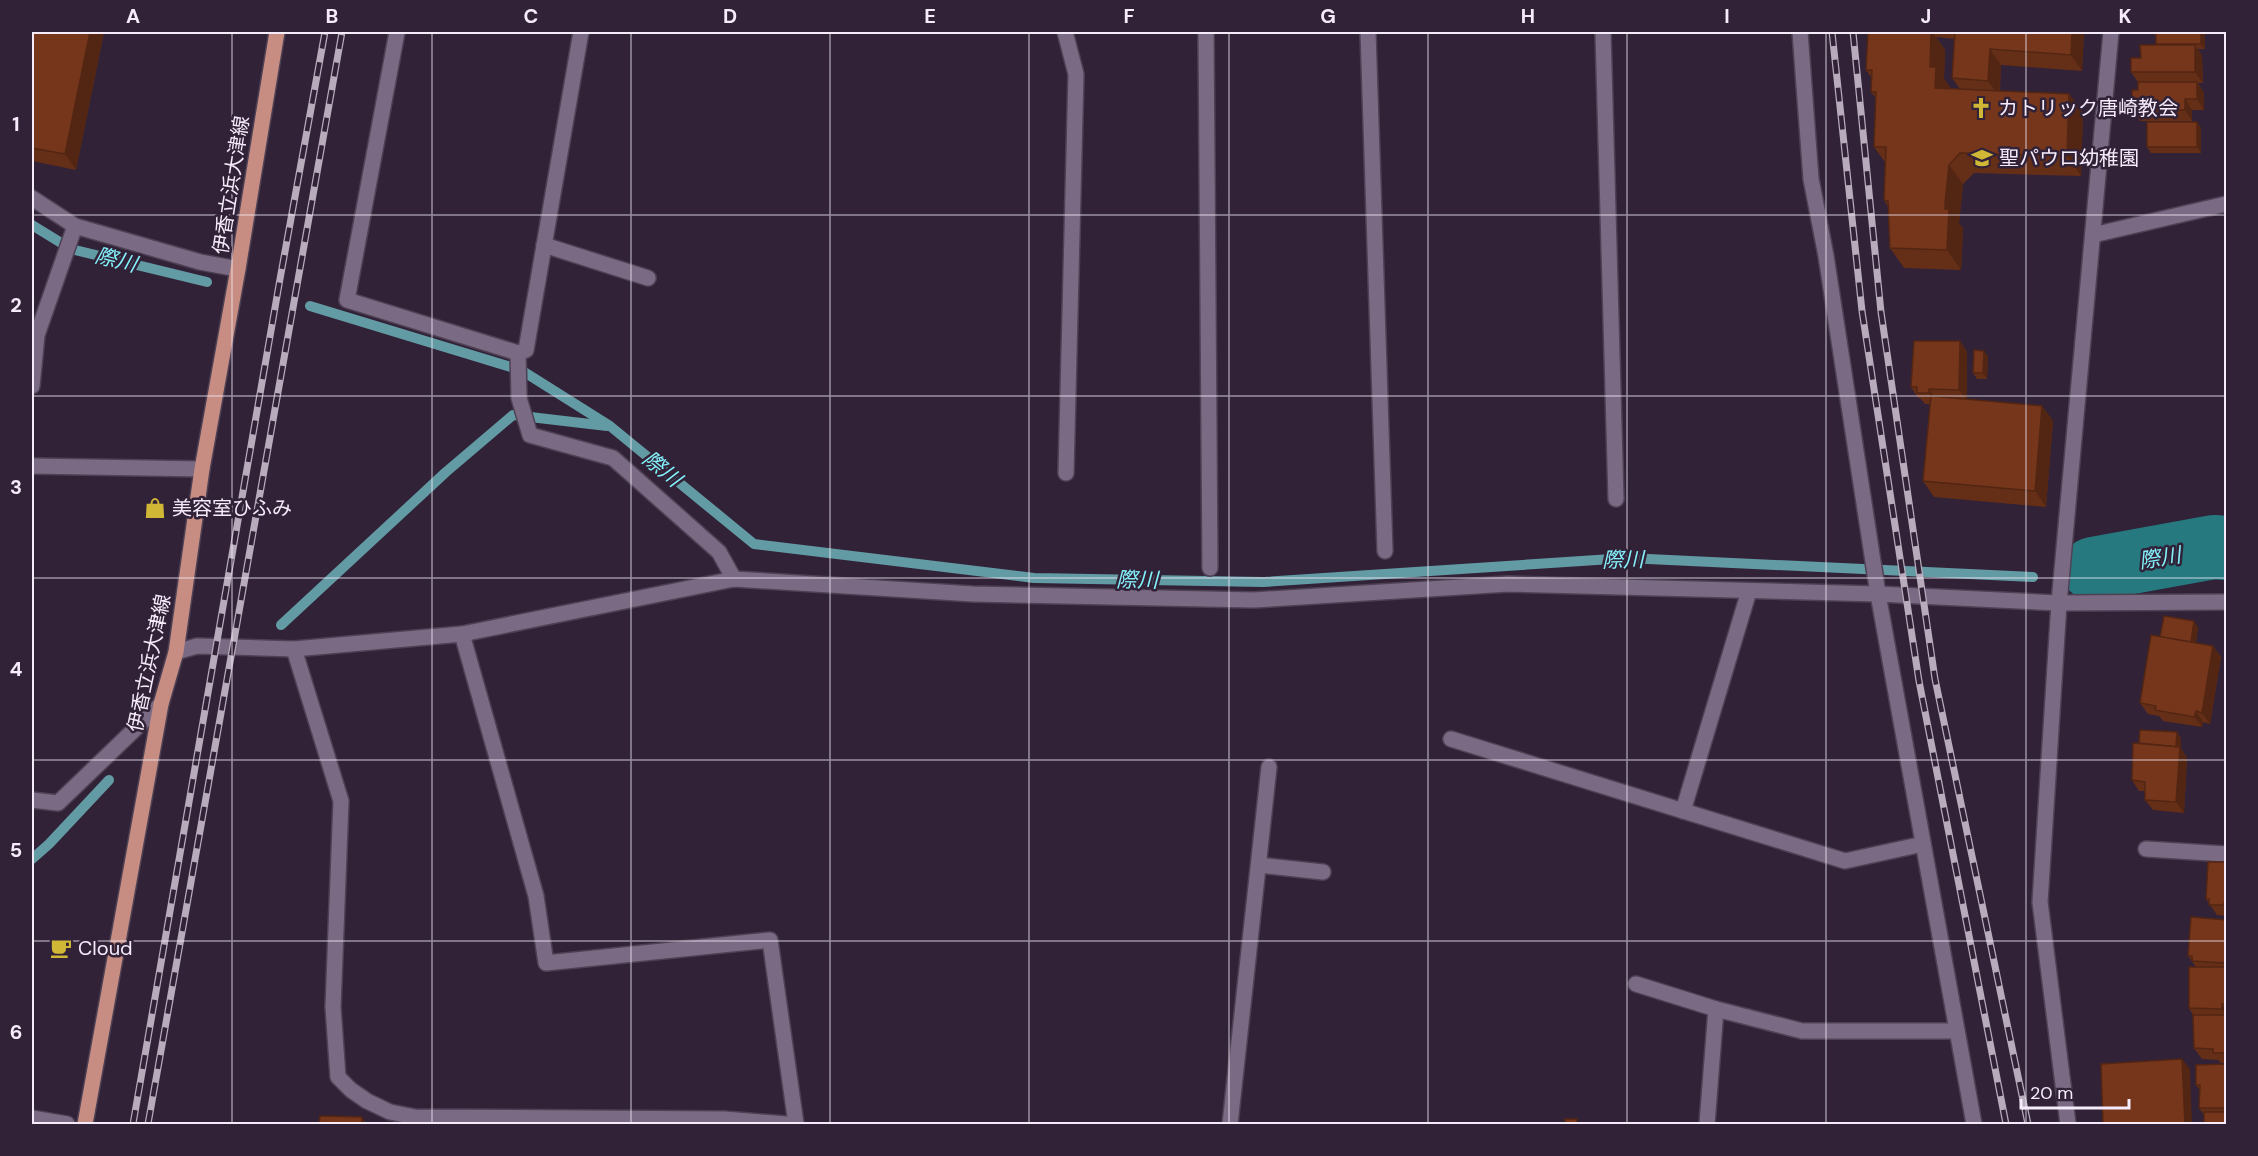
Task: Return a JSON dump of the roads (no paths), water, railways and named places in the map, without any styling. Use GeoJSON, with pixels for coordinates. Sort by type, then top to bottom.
{"type":"FeatureCollection","features":[{"type":"Feature","properties":{"kind":"main road","name":"伊香立浜大津線"},"geometry":{"type":"LineString","coordinates":[[85,1125],[161,704],[176,652],[202,468],[277,32]]}},
{"type":"Feature","properties":{"kind":"street"},"geometry":{"type":"LineString","coordinates":[[397,32],[347,300],[518,355],[526,350],[581,32]]}},
{"type":"Feature","properties":{"kind":"street"},"geometry":{"type":"LineString","coordinates":[[1065,32],[1076,74],[1066,473]]}},
{"type":"Feature","properties":{"kind":"street"},"geometry":{"type":"LineString","coordinates":[[1206,32],[1210,568]]}},
{"type":"Feature","properties":{"kind":"street"},"geometry":{"type":"LineString","coordinates":[[1368,32],[1385,551]]}},
{"type":"Feature","properties":{"kind":"street"},"geometry":{"type":"LineString","coordinates":[[1603,32],[1616,499]]}},
{"type":"Feature","properties":{"kind":"street"},"geometry":{"type":"LineString","coordinates":[[1800,32],[1811,178],[1826,255],[1877,590],[1974,1125]]}},
{"type":"Feature","properties":{"kind":"street"},"geometry":{"type":"LineString","coordinates":[[2068,1125],[2040,902],[2060,603],[2111,32]]}},
{"type":"Feature","properties":{"kind":"street"},"geometry":{"type":"LineString","coordinates":[[32,198],[74,227],[200,262],[238,269]]}},
{"type":"Feature","properties":{"kind":"street"},"geometry":{"type":"LineString","coordinates":[[2093,235],[2226,204]]}},
{"type":"Feature","properties":{"kind":"street"},"geometry":{"type":"LineString","coordinates":[[32,386],[37,335],[74,227]]}},
{"type":"Feature","properties":{"kind":"street"},"geometry":{"type":"LineString","coordinates":[[544,245],[648,278]]}},
{"type":"Feature","properties":{"kind":"street"},"geometry":{"type":"LineString","coordinates":[[518,355],[519,395],[530,435],[613,458],[719,552],[734,579]]}},
{"type":"Feature","properties":{"kind":"street"},"geometry":{"type":"LineString","coordinates":[[32,466],[202,468]]}},
{"type":"Feature","properties":{"kind":"street"},"geometry":{"type":"LineString","coordinates":[[176,652],[197,646],[294,649],[462,634],[734,579],[974,594],[1254,600],[1508,584],[1749,591],[1877,590],[2060,603],[2226,602]]}},
{"type":"Feature","properties":{"kind":"street"},"geometry":{"type":"LineString","coordinates":[[1683,811],[1749,591]]}},
{"type":"Feature","properties":{"kind":"street"},"geometry":{"type":"LineString","coordinates":[[462,634],[536,896],[546,963],[770,940],[796,1125]]}},
{"type":"Feature","properties":{"kind":"street"},"geometry":{"type":"LineString","coordinates":[[294,649],[341,801],[333,1007],[338,1077],[351,1090],[390,1118],[724,1119],[786,1125]]}},
{"type":"Feature","properties":{"kind":"street"},"geometry":{"type":"LineString","coordinates":[[32,800],[58,803],[161,704]]}},
{"type":"Feature","properties":{"kind":"street"},"geometry":{"type":"LineString","coordinates":[[1451,739],[1845,861],[1923,844]]}},
{"type":"Feature","properties":{"kind":"street"},"geometry":{"type":"LineString","coordinates":[[1230,1125],[1269,767]]}},
{"type":"Feature","properties":{"kind":"street"},"geometry":{"type":"LineString","coordinates":[[2146,849],[2226,854]]}},
{"type":"Feature","properties":{"kind":"street"},"geometry":{"type":"LineString","coordinates":[[1259,865],[1323,872]]}},
{"type":"Feature","properties":{"kind":"street"},"geometry":{"type":"LineString","coordinates":[[1636,984],[1716,1009],[1802,1031],[1957,1031]]}},
{"type":"Feature","properties":{"kind":"street"},"geometry":{"type":"LineString","coordinates":[[1707,1125],[1716,1009]]}},
{"type":"Feature","properties":{"kind":"street"},"geometry":{"type":"LineString","coordinates":[[32,1118],[67,1125]]}},
{"type":"Feature","properties":{"kind":"waterway","name":"際川"},"geometry":{"type":"LineString","coordinates":[[32,225],[71,249],[207,282]]}},
{"type":"Feature","properties":{"kind":"waterway","name":"際川"},"geometry":{"type":"LineString","coordinates":[[310,306],[521,370],[610,426],[754,544],[1034,578],[1264,582],[1627,558],[2033,577]]}},
{"type":"Feature","properties":{"kind":"waterway"},"geometry":{"type":"LineString","coordinates":[[281,625],[446,472],[513,415],[607,426]]}},
{"type":"Feature","properties":{"kind":"waterway","name":"際川"},"geometry":{"type":"LineString","coordinates":[[2093,569],[2214,547],[2226,548]]}},
{"type":"Feature","properties":{"kind":"waterway"},"geometry":{"type":"LineString","coordinates":[[32,859],[109,780]]}},
{"type":"Feature","properties":{"kind":"railway"},"geometry":{"type":"LineString","coordinates":[[133,1124],[325,32]]}},
{"type":"Feature","properties":{"kind":"railway"},"geometry":{"type":"LineString","coordinates":[[148,1124],[342,32]]}},
{"type":"Feature","properties":{"kind":"railway"},"geometry":{"type":"LineString","coordinates":[[1832,32],[1862,311],[1919,681],[2006,1124]]}},
{"type":"Feature","properties":{"kind":"railway"},"geometry":{"type":"LineString","coordinates":[[1853,32],[1881,312],[1935,679],[2028,1124]]}},
{"type":"Feature","properties":{"kind":"place","name":"カトリック唐崎教会"},"geometry":{"type":"Point","coordinates":[1981,108]}},
{"type":"Feature","properties":{"kind":"place","name":"聖パウロ幼稚園"},"geometry":{"type":"Point","coordinates":[1982,158]}},
{"type":"Feature","properties":{"kind":"place","name":"美容室ひふみ"},"geometry":{"type":"Point","coordinates":[155,508]}},
{"type":"Feature","properties":{"kind":"place","name":"Cloud"},"geometry":{"type":"Point","coordinates":[61,948]}}]}
